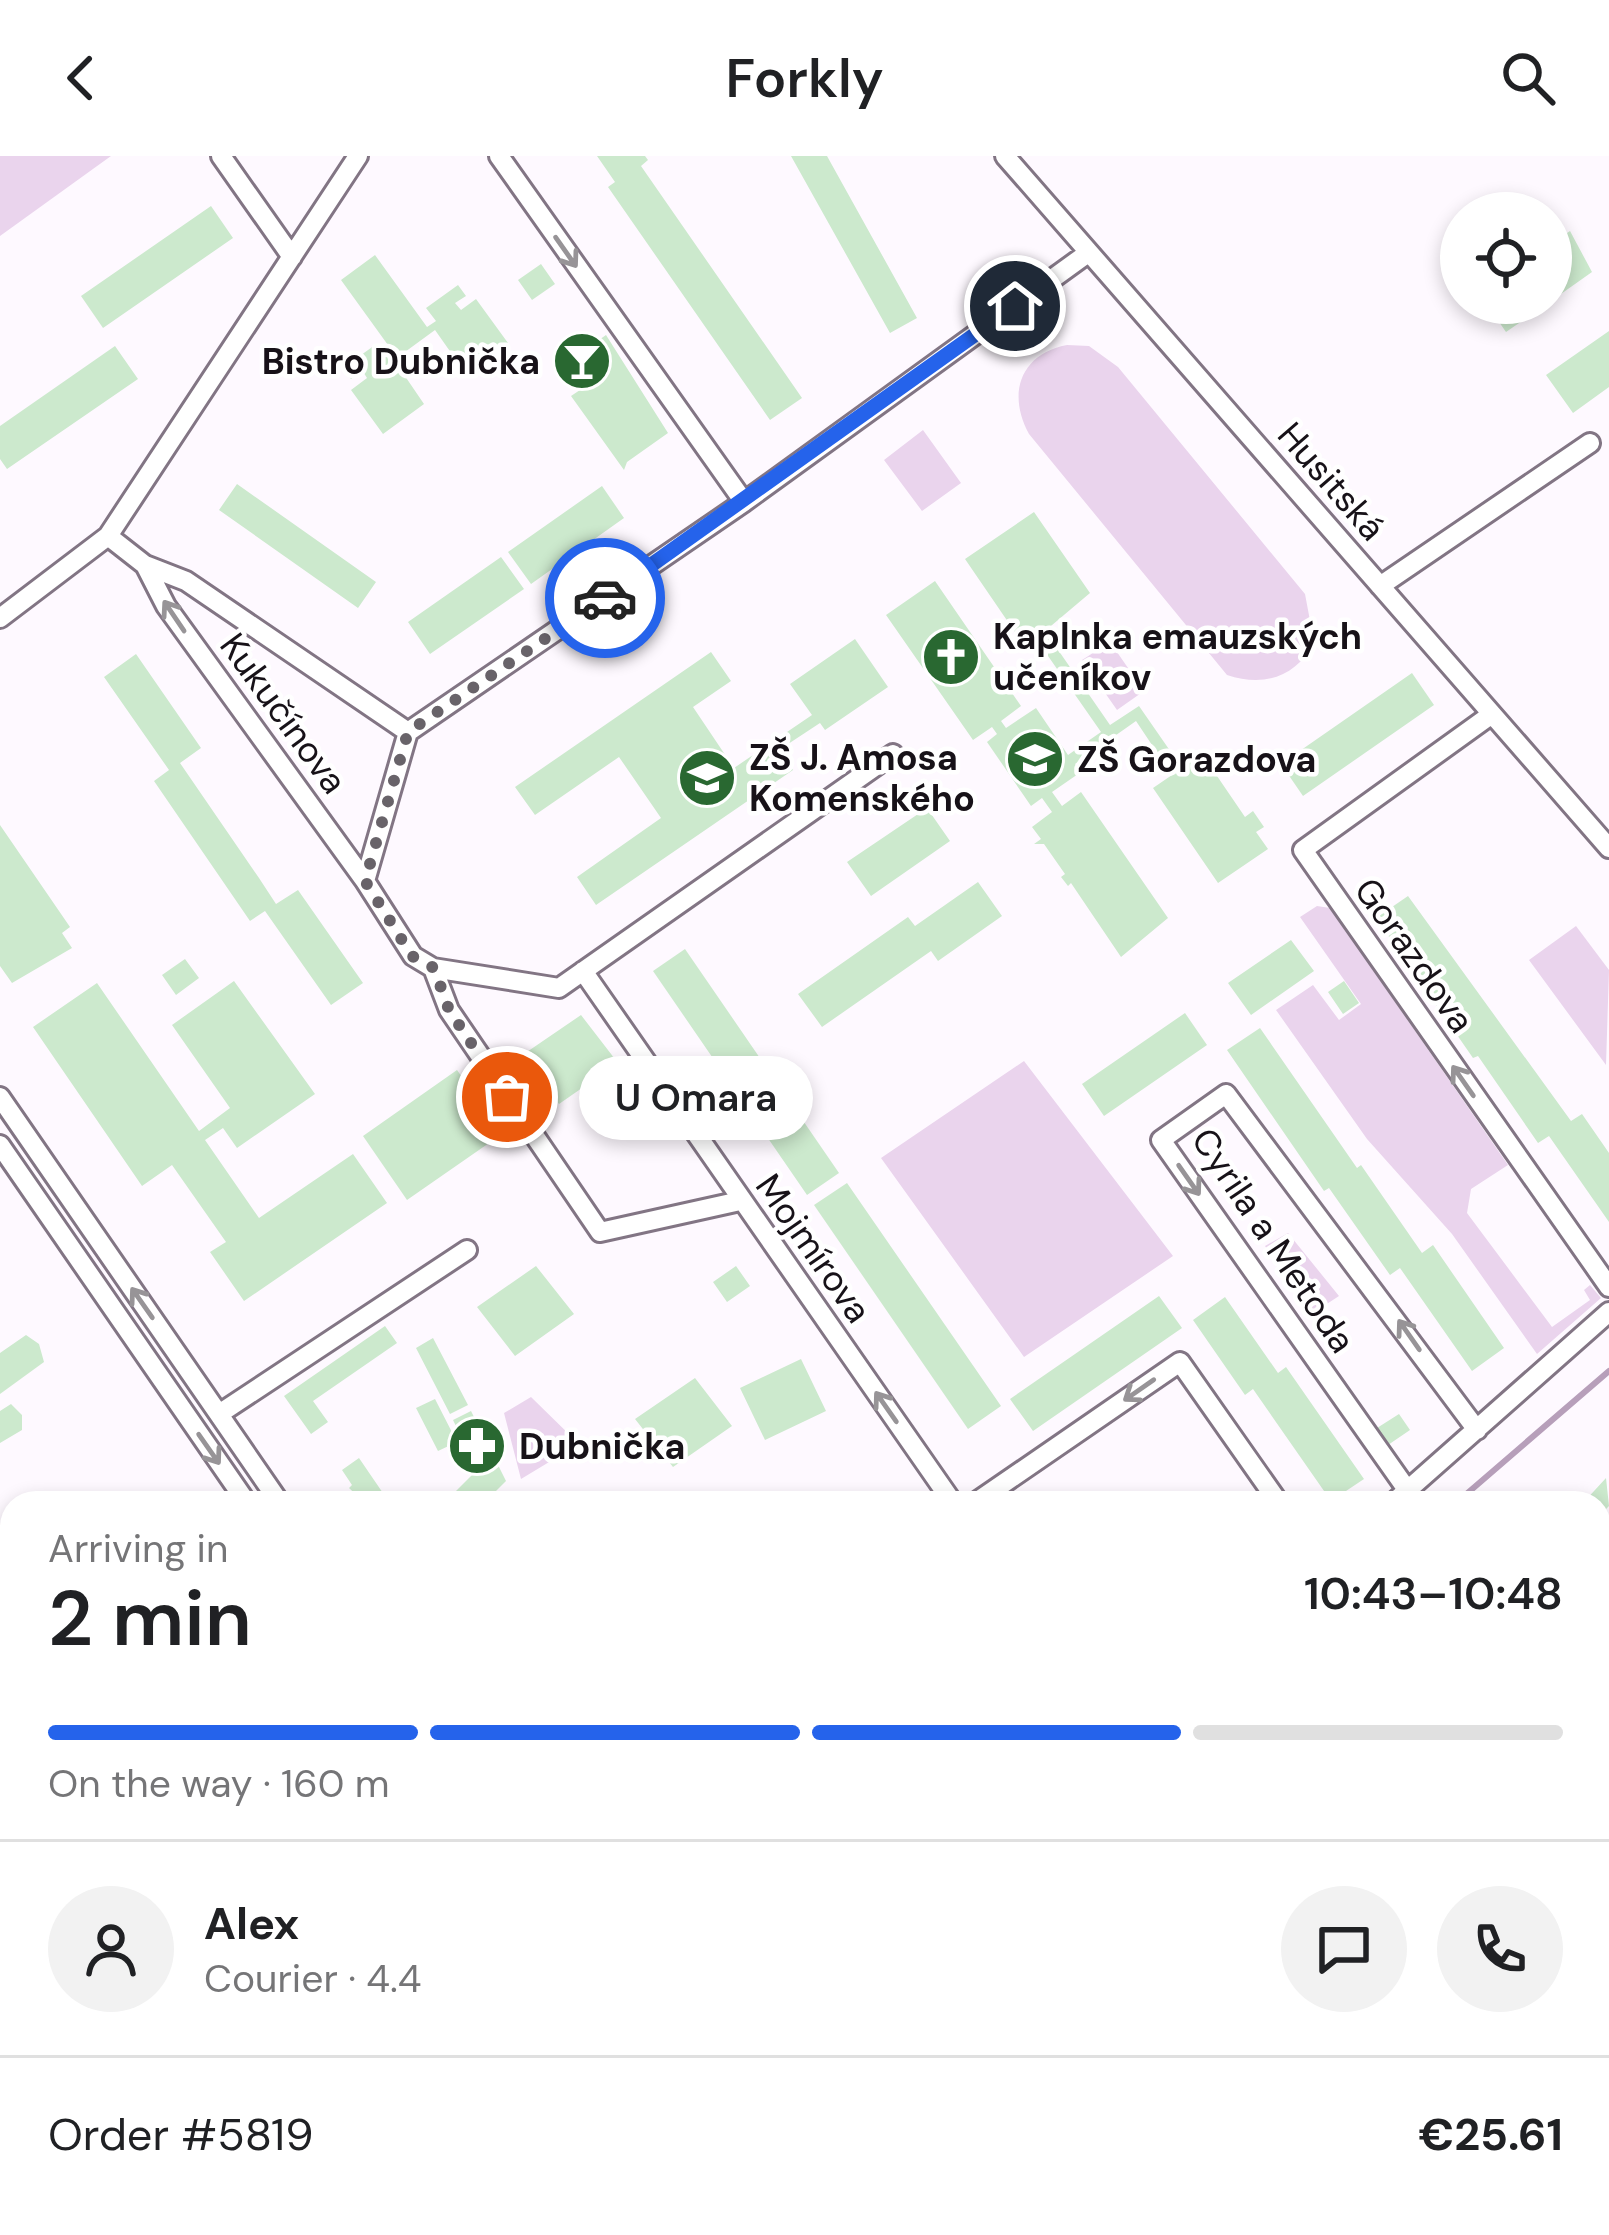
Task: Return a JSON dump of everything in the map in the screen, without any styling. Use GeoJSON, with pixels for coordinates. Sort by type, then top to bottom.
{"type":"FeatureCollection","features":[{"type":"Feature","properties":{"kind":"street"},"geometry":{"type":"LineString","coordinates":[[221,156],[292,257]]}},
{"type":"Feature","properties":{"kind":"street"},"geometry":{"type":"LineString","coordinates":[[0,618],[108,536],[358,156]]}},
{"type":"Feature","properties":{"kind":"street"},"geometry":{"type":"LineString","coordinates":[[499,156],[744,502]]}},
{"type":"Feature","properties":{"kind":"street","name":"Husitská"},"geometry":{"type":"LineString","coordinates":[[1005,156],[1609,848]]}},
{"type":"Feature","properties":{"kind":"street"},"geometry":{"type":"LineString","coordinates":[[365,881],[408,732],[744,502],[1088,253]]}},
{"type":"Feature","properties":{"kind":"street"},"geometry":{"type":"LineString","coordinates":[[1380,586],[1590,443]]}},
{"type":"Feature","properties":{"kind":"street","name":"Kukučínova"},"geometry":{"type":"LineString","coordinates":[[108,536],[145,565],[166,606],[365,881],[412,956],[434,968],[449,1010],[600,1232],[740,1201]]}},
{"type":"Feature","properties":{"kind":"street"},"geometry":{"type":"LineString","coordinates":[[145,565],[186,581],[408,732]]}},
{"type":"Feature","properties":{"kind":"street","name":"Gorazdova"},"geometry":{"type":"LineString","coordinates":[[1492,714],[1303,850],[1609,1287]]}},
{"type":"Feature","properties":{"kind":"street"},"geometry":{"type":"LineString","coordinates":[[434,968],[559,988],[893,754]]}},
{"type":"Feature","properties":{"kind":"street","name":"Mojmírova"},"geometry":{"type":"LineString","coordinates":[[583,971],[945,1491]]}},
{"type":"Feature","properties":{"kind":"street","name":"Cyrila a Metoda"},"geometry":{"type":"LineString","coordinates":[[1396,1491],[1161,1140],[1226,1094],[1477,1430]]}},
{"type":"Feature","properties":{"kind":"street"},"geometry":{"type":"LineString","coordinates":[[0,1097],[272,1491]]}},
{"type":"Feature","properties":{"kind":"street"},"geometry":{"type":"LineString","coordinates":[[0,1145],[239,1491]]}},
{"type":"Feature","properties":{"kind":"street"},"geometry":{"type":"LineString","coordinates":[[219,1414],[467,1250]]}},
{"type":"Feature","properties":{"kind":"street"},"geometry":{"type":"LineString","coordinates":[[1407,1491],[1609,1312]]}},
{"type":"Feature","properties":{"kind":"street"},"geometry":{"type":"LineString","coordinates":[[155,1371],[178,1356]]}},
{"type":"Feature","properties":{"kind":"street"},"geometry":{"type":"LineString","coordinates":[[993,1491],[1180,1362],[1271,1491]]}},
{"type":"Feature","properties":{"kind":"shaded area"},"geometry":{"type":"Polygon","coordinates":[[[0,156],[111,156],[0,236],[0,156]]]}},
{"type":"Feature","properties":{"kind":"shaded area"},"geometry":{"type":"Polygon","coordinates":[[[1067,345],[1089,346],[1118,367],[1305,594],[1314,642],[1298,664],[1266,679],[1227,675],[1029,434],[1019,404],[1022,378],[1038,357],[1067,345]]]}},
{"type":"Feature","properties":{"kind":"shaded area"},"geometry":{"type":"Polygon","coordinates":[[[923,430],[961,483],[922,511],[884,460],[923,430]]]}},
{"type":"Feature","properties":{"kind":"shaded area"},"geometry":{"type":"Polygon","coordinates":[[[1110,642],[1144,691],[1117,710],[1082,660],[1110,642]]]}},
{"type":"Feature","properties":{"kind":"shaded area"},"geometry":{"type":"Polygon","coordinates":[[[1317,906],[1330,908],[1508,1165],[1471,1189],[1467,1213],[1552,1327],[1590,1300],[1584,1290],[1590,1285],[1601,1298],[1537,1354],[1452,1234],[1367,1139],[1276,1010],[1313,985],[1339,1020],[1361,1004],[1300,917],[1317,906]]]}},
{"type":"Feature","properties":{"kind":"shaded area"},"geometry":{"type":"Polygon","coordinates":[[[1576,926],[1609,970],[1606,1065],[1529,960],[1576,926]]]}},
{"type":"Feature","properties":{"kind":"shaded area"},"geometry":{"type":"Polygon","coordinates":[[[1024,1061],[1173,1256],[1024,1357],[881,1158],[1024,1061]]]}},
{"type":"Feature","properties":{"kind":"shaded area"},"geometry":{"type":"Polygon","coordinates":[[[1288,1233],[1339,1296],[1313,1313],[1265,1246],[1288,1233]]]}},
{"type":"Feature","properties":{"kind":"shaded area"},"geometry":{"type":"Polygon","coordinates":[[[531,1397],[579,1444],[521,1479],[504,1413],[531,1397]]]}},
{"type":"Feature","properties":{"kind":"building"},"geometry":{"type":"Polygon","coordinates":[[[597,156],[645,156],[648,160],[641,166],[802,398],[770,420],[608,187],[615,182],[597,156]]]}},
{"type":"Feature","properties":{"kind":"building"},"geometry":{"type":"Polygon","coordinates":[[[791,156],[827,156],[917,318],[890,333],[791,156]]]}},
{"type":"Feature","properties":{"kind":"building"},"geometry":{"type":"Polygon","coordinates":[[[211,206],[233,238],[103,328],[81,296],[211,206]]]}},
{"type":"Feature","properties":{"kind":"building"},"geometry":{"type":"Polygon","coordinates":[[[1572,235],[1592,272],[1572,286],[1572,235]]]}},
{"type":"Feature","properties":{"kind":"building"},"geometry":{"type":"Polygon","coordinates":[[[375,255],[427,327],[436,321],[426,308],[458,285],[466,296],[455,303],[461,310],[476,299],[508,343],[466,374],[435,330],[394,360],[424,404],[383,434],[351,390],[367,378],[362,370],[351,379],[343,368],[375,345],[384,358],[393,352],[341,280],[375,255]]]}},
{"type":"Feature","properties":{"kind":"building"},"geometry":{"type":"Polygon","coordinates":[[[541,264],[555,284],[532,300],[518,280],[541,264]]]}},
{"type":"Feature","properties":{"kind":"building"},"geometry":{"type":"Polygon","coordinates":[[[1609,331],[1609,387],[1573,413],[1546,375],[1609,331]]]}},
{"type":"Feature","properties":{"kind":"building"},"geometry":{"type":"Polygon","coordinates":[[[606,335],[668,433],[627,462],[624,470],[571,396],[583,388],[566,363],[606,335]]]}},
{"type":"Feature","properties":{"kind":"building"},"geometry":{"type":"Polygon","coordinates":[[[115,346],[138,379],[7,469],[0,459],[0,426],[115,346]]]}},
{"type":"Feature","properties":{"kind":"building"},"geometry":{"type":"Polygon","coordinates":[[[237,484],[376,582],[358,608],[219,510],[237,484]]]}},
{"type":"Feature","properties":{"kind":"building"},"geometry":{"type":"Polygon","coordinates":[[[602,486],[624,518],[531,584],[508,552],[602,486]]]}},
{"type":"Feature","properties":{"kind":"building"},"geometry":{"type":"Polygon","coordinates":[[[1034,512],[1090,593],[1045,631],[1110,725],[1139,706],[1182,768],[1202,754],[1245,817],[1253,811],[1264,827],[1256,832],[1268,849],[1218,883],[1153,788],[1172,775],[1136,721],[1075,764],[1081,772],[1052,792],[1062,806],[1081,792],[1168,918],[1121,957],[1071,883],[1068,886],[1061,877],[1065,874],[1044,844],[1034,844],[1041,839],[1032,827],[1052,812],[1042,798],[1031,806],[987,742],[997,734],[992,727],[973,740],[886,615],[935,581],[1021,706],[1001,721],[1006,728],[1036,708],[1068,755],[1101,732],[1032,633],[1021,641],[965,559],[1034,512]]]}},
{"type":"Feature","properties":{"kind":"building"},"geometry":{"type":"Polygon","coordinates":[[[501,557],[524,589],[430,654],[408,622],[501,557]]]}},
{"type":"Feature","properties":{"kind":"building","name":"ZŠ J. Amosa Komenského"},"geometry":{"type":"Polygon","coordinates":[[[855,639],[888,687],[825,730],[820,723],[779,750],[793,770],[596,905],[577,877],[661,818],[619,757],[535,815],[515,787],[711,652],[731,681],[693,707],[734,768],[812,715],[790,684],[855,639]]]}},
{"type":"Feature","properties":{"kind":"building"},"geometry":{"type":"Polygon","coordinates":[[[136,654],[201,748],[180,763],[276,904],[298,890],[363,983],[331,1005],[265,911],[250,921],[154,781],[169,770],[104,677],[136,654]]]}},
{"type":"Feature","properties":{"kind":"building"},"geometry":{"type":"Polygon","coordinates":[[[1412,673],[1434,705],[1303,796],[1281,764],[1412,673]]]}},
{"type":"Feature","properties":{"kind":"building"},"geometry":{"type":"Polygon","coordinates":[[[927,808],[950,841],[871,896],[847,862],[927,808]]]}},
{"type":"Feature","properties":{"kind":"building"},"geometry":{"type":"Polygon","coordinates":[[[0,825],[70,927],[62,933],[72,948],[12,983],[0,966],[0,825]]]}},
{"type":"Feature","properties":{"kind":"building"},"geometry":{"type":"Polygon","coordinates":[[[978,882],[1002,916],[938,961],[931,951],[822,1027],[798,994],[908,917],[915,926],[978,882]]]}},
{"type":"Feature","properties":{"kind":"building"},"geometry":{"type":"Polygon","coordinates":[[[1408,896],[1571,1121],[1582,1114],[1609,1153],[1609,1222],[1549,1136],[1538,1143],[1376,918],[1408,896]]]}},
{"type":"Feature","properties":{"kind":"building"},"geometry":{"type":"Polygon","coordinates":[[[1291,940],[1314,971],[1251,1015],[1228,983],[1291,940]]]}},
{"type":"Feature","properties":{"kind":"building"},"geometry":{"type":"Polygon","coordinates":[[[685,949],[839,1173],[807,1195],[653,971],[685,949]]]}},
{"type":"Feature","properties":{"kind":"building"},"geometry":{"type":"Polygon","coordinates":[[[185,959],[199,978],[176,995],[162,975],[185,959]]]}},
{"type":"Feature","properties":{"kind":"building"},"geometry":{"type":"Polygon","coordinates":[[[234,981],[315,1094],[237,1148],[223,1128],[205,1140],[259,1218],[353,1154],[387,1203],[244,1301],[210,1252],[226,1242],[172,1165],[142,1186],[33,1027],[97,983],[199,1131],[230,1108],[172,1025],[234,981]]]}},
{"type":"Feature","properties":{"kind":"building"},"geometry":{"type":"Polygon","coordinates":[[[1344,981],[1359,1003],[1343,1014],[1328,992],[1344,981]]]}},
{"type":"Feature","properties":{"kind":"building"},"geometry":{"type":"Polygon","coordinates":[[[1185,1013],[1207,1045],[1104,1116],[1082,1084],[1185,1013]]]}},
{"type":"Feature","properties":{"kind":"building"},"geometry":{"type":"Polygon","coordinates":[[[581,1015],[618,1063],[559,1104],[521,1056],[581,1015]]]}},
{"type":"Feature","properties":{"kind":"building"},"geometry":{"type":"Polygon","coordinates":[[[1260,1028],[1357,1168],[1361,1165],[1422,1253],[1433,1245],[1504,1348],[1472,1371],[1400,1268],[1390,1275],[1329,1188],[1324,1191],[1227,1050],[1260,1028]]]}},
{"type":"Feature","properties":{"kind":"building"},"geometry":{"type":"Polygon","coordinates":[[[457,1070],[502,1134],[407,1200],[363,1136],[457,1070]]]}},
{"type":"Feature","properties":{"kind":"building"},"geometry":{"type":"Polygon","coordinates":[[[847,1183],[1001,1406],[968,1429],[814,1205],[847,1183]]]}},
{"type":"Feature","properties":{"kind":"building"},"geometry":{"type":"Polygon","coordinates":[[[536,1266],[574,1314],[515,1356],[477,1307],[536,1266]]]}},
{"type":"Feature","properties":{"kind":"building"},"geometry":{"type":"Polygon","coordinates":[[[736,1266],[750,1286],[727,1302],[713,1282],[736,1266]]]}},
{"type":"Feature","properties":{"kind":"building"},"geometry":{"type":"Polygon","coordinates":[[[1159,1296],[1182,1328],[1033,1431],[1010,1399],[1159,1296]]]}},
{"type":"Feature","properties":{"kind":"building"},"geometry":{"type":"Polygon","coordinates":[[[1225,1297],[1278,1373],[1286,1367],[1364,1479],[1346,1491],[1324,1491],[1253,1389],[1245,1395],[1193,1320],[1225,1297]]]}},
{"type":"Feature","properties":{"kind":"building"},"geometry":{"type":"Polygon","coordinates":[[[385,1326],[397,1343],[313,1401],[328,1422],[311,1434],[284,1396],[385,1326]]]}},
{"type":"Feature","properties":{"kind":"building"},"geometry":{"type":"Polygon","coordinates":[[[26,1335],[39,1344],[44,1362],[0,1394],[0,1353],[26,1335]]]}},
{"type":"Feature","properties":{"kind":"building"},"geometry":{"type":"Polygon","coordinates":[[[433,1338],[468,1405],[450,1414],[416,1348],[433,1338]]]}},
{"type":"Feature","properties":{"kind":"building"},"geometry":{"type":"Polygon","coordinates":[[[801,1359],[826,1411],[765,1440],[740,1388],[801,1359]]]}},
{"type":"Feature","properties":{"kind":"building"},"geometry":{"type":"Polygon","coordinates":[[[695,1378],[732,1426],[673,1467],[635,1419],[695,1378]]]}},
{"type":"Feature","properties":{"kind":"building"},"geometry":{"type":"Polygon","coordinates":[[[435,1399],[457,1442],[438,1451],[416,1408],[435,1399]]]}},
{"type":"Feature","properties":{"kind":"building"},"geometry":{"type":"Polygon","coordinates":[[[11,1404],[22,1415],[22,1430],[0,1443],[0,1411],[11,1404]]]}},
{"type":"Feature","properties":{"kind":"building"},"geometry":{"type":"Polygon","coordinates":[[[471,1411],[506,1481],[496,1491],[456,1491],[472,1475],[468,1466],[474,1463],[453,1420],[471,1411]]]}},
{"type":"Feature","properties":{"kind":"building"},"geometry":{"type":"Polygon","coordinates":[[[1399,1414],[1410,1430],[1388,1445],[1377,1428],[1399,1414]]]}},
{"type":"Feature","properties":{"kind":"building"},"geometry":{"type":"Polygon","coordinates":[[[359,1458],[382,1491],[352,1491],[342,1470],[359,1458]]]}},
{"type":"Feature","properties":{"kind":"waterway","name":"Dubnička"},"geometry":{"type":"LineString","coordinates":[[1470,1491],[1609,1371]]}},
{"type":"Feature","properties":{"kind":"way so far"},"geometry":{"type":"LineString","coordinates":[[507,1097],[449,1010],[434,968],[412,956],[365,881],[408,732],[605,598]]}},
{"type":"Feature","properties":{"kind":"place","name":"Bistro Dubnička"},"geometry":{"type":"Point","coordinates":[582,361]}},
{"type":"Feature","properties":{"kind":"place","name":"Kaplnka emauzských učeníkov"},"geometry":{"type":"Point","coordinates":[951,657]}},
{"type":"Feature","properties":{"kind":"place","name":"ZŠ Gorazdova"},"geometry":{"type":"Point","coordinates":[1035,759]}},
{"type":"Feature","properties":{"kind":"place","name":"ZŠ J. Amosa Komenského"},"geometry":{"type":"Point","coordinates":[707,778]}},
{"type":"Feature","properties":{"kind":"place","name":"U Omara"},"geometry":{"type":"Point","coordinates":[507,1097]}},
{"type":"Feature","properties":{"kind":"place","name":"Dubnička"},"geometry":{"type":"Point","coordinates":[477,1446]}},
{"type":"Feature","properties":{"kind":"route"},"geometry":{"type":"LineString","coordinates":[[605,598],[1015,306]]}}]}
